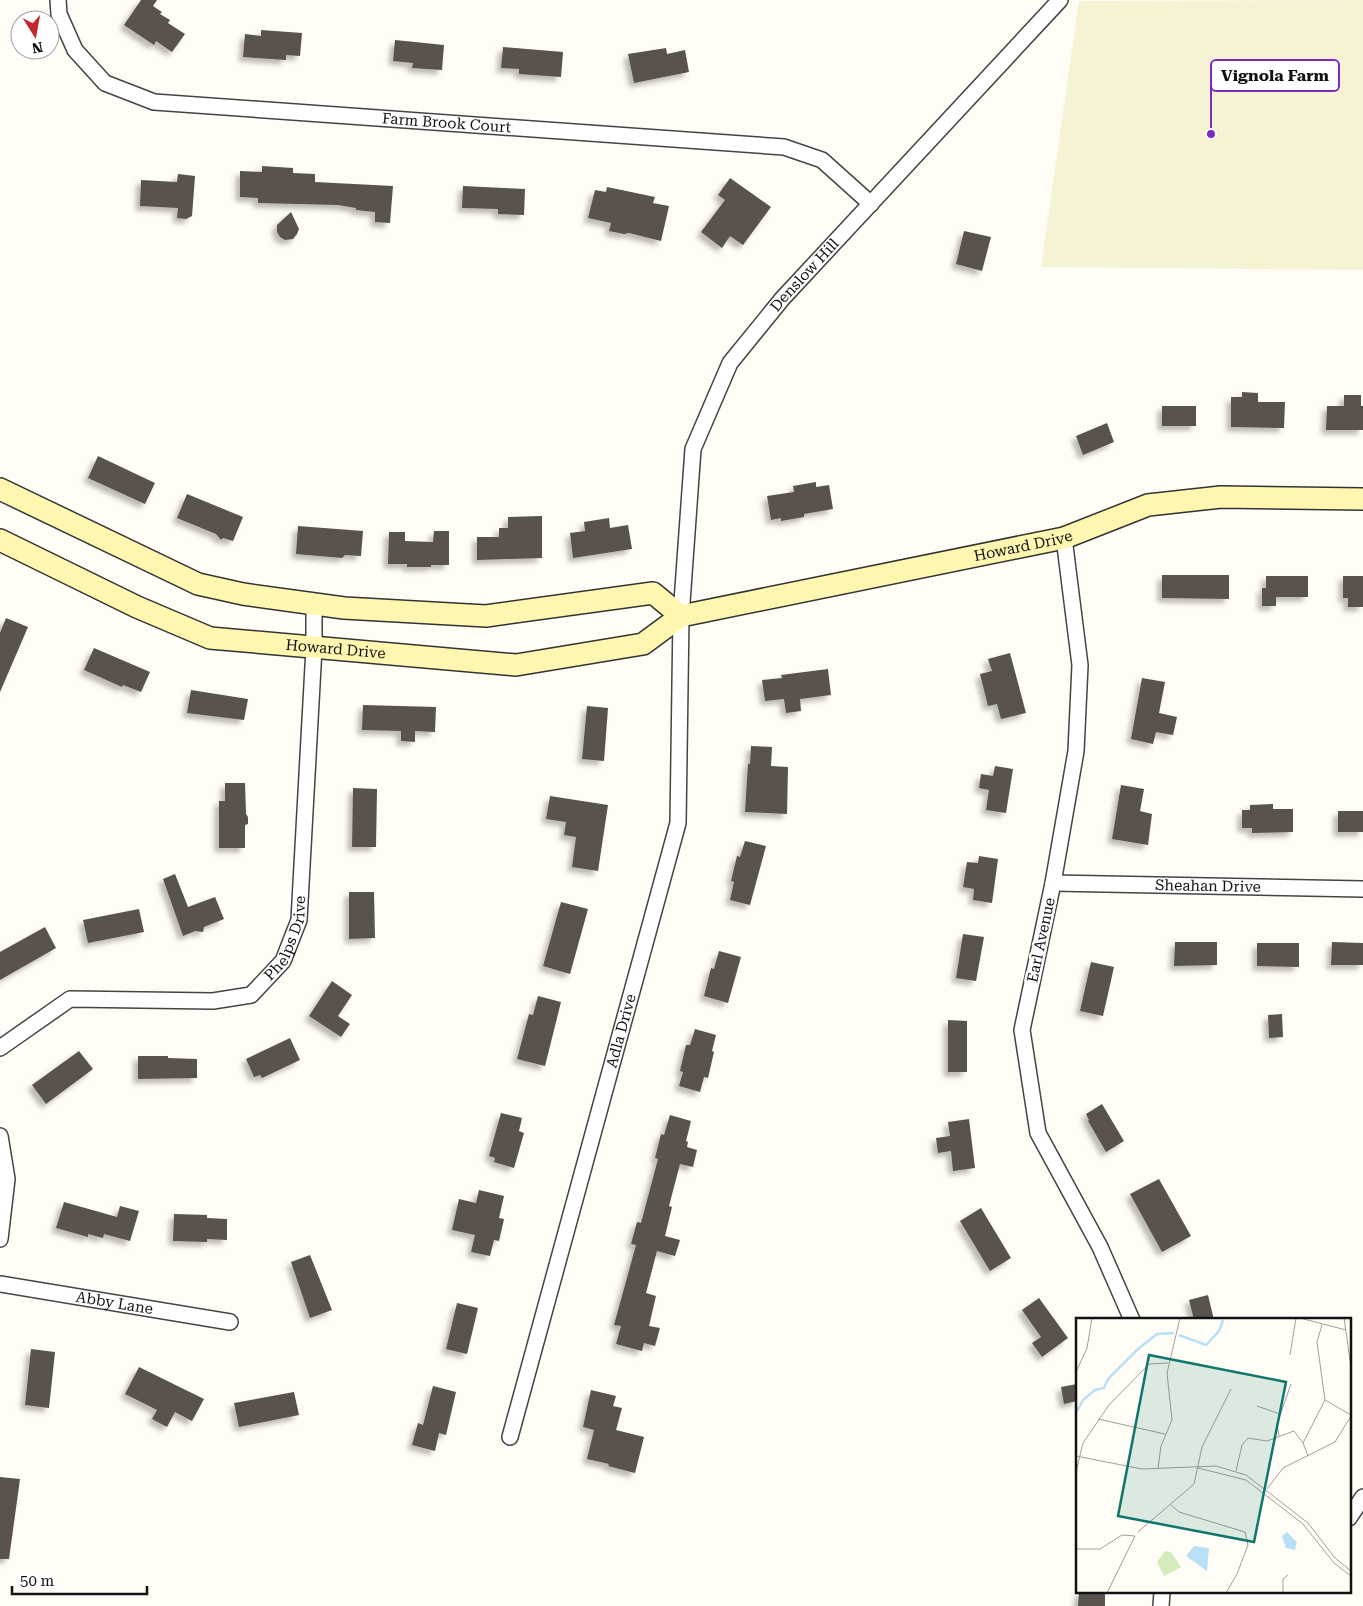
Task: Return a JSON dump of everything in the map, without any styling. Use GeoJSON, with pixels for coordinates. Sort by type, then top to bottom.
{"type":"FeatureCollection","features":[{"type":"Feature","properties":{"kind":"street","name":"Farm Brook Court"},"geometry":{"type":"LineString","coordinates":[[58,0],[59,14],[75,50],[105,83],[154,102],[784,147],[822,160],[871,204]]}},
{"type":"Feature","properties":{"kind":"street","name":"Denslow Hill"},"geometry":{"type":"LineString","coordinates":[[681,616],[693,449],[730,363],[782,298],[1060,0]]}},
{"type":"Feature","properties":{"kind":"street"},"geometry":{"type":"LineString","coordinates":[[0,489],[198,584],[243,594],[344,608],[486,616],[653,593],[681,616]]}},
{"type":"Feature","properties":{"kind":"street","name":"Howard Drive"},"geometry":{"type":"LineString","coordinates":[[0,540],[137,607],[210,638],[516,665],[643,644],[681,616],[1064,538],[1148,505],[1221,497],[1363,499]]}},
{"type":"Feature","properties":{"kind":"street","name":"Earl Avenue"},"geometry":{"type":"LineString","coordinates":[[1064,538],[1080,665],[1076,751],[1053,883],[1022,1030],[1038,1133],[1100,1247],[1131,1318]]}},
{"type":"Feature","properties":{"kind":"street","name":"Phelps Drive"},"geometry":{"type":"LineString","coordinates":[[0,1048],[70,999],[213,1001],[251,995],[283,961],[299,920],[314,648],[314,605]]}},
{"type":"Feature","properties":{"kind":"street","name":"Adla Drive"},"geometry":{"type":"LineString","coordinates":[[510,1437],[678,823],[681,616]]}},
{"type":"Feature","properties":{"kind":"street","name":"Sheahan Drive"},"geometry":{"type":"LineString","coordinates":[[1053,883],[1363,889]]}},
{"type":"Feature","properties":{"kind":"street"},"geometry":{"type":"LineString","coordinates":[[0,1136],[7,1179],[0,1239]]}},
{"type":"Feature","properties":{"kind":"street","name":"Abby Lane"},"geometry":{"type":"LineString","coordinates":[[0,1284],[230,1322]]}},
{"type":"Feature","properties":{"kind":"street"},"geometry":{"type":"LineString","coordinates":[[1350,1516],[1363,1497]]}},
{"type":"Feature","properties":{"kind":"shaded area"},"geometry":{"type":"Polygon","coordinates":[[[1363,0],[1363,270],[1041,267],[1079,1],[1363,0]]]}},
{"type":"Feature","properties":{"kind":"building"},"geometry":{"type":"Polygon","coordinates":[[[141,0],[157,0],[153,6],[162,12],[160,14],[170,20],[168,23],[185,34],[172,52],[156,41],[154,45],[124,25],[141,0]]]}},
{"type":"Feature","properties":{"kind":"building"},"geometry":{"type":"Polygon","coordinates":[[[261,30],[302,33],[300,56],[286,55],[286,60],[243,57],[245,34],[261,36],[261,30]]]}},
{"type":"Feature","properties":{"kind":"building"},"geometry":{"type":"Polygon","coordinates":[[[395,40],[444,45],[442,70],[412,68],[413,63],[393,61],[395,40]]]}},
{"type":"Feature","properties":{"kind":"building"},"geometry":{"type":"Polygon","coordinates":[[[503,47],[563,52],[561,77],[519,74],[519,69],[501,68],[503,47]]]}},
{"type":"Feature","properties":{"kind":"building"},"geometry":{"type":"Polygon","coordinates":[[[666,48],[667,54],[685,50],[689,72],[634,83],[628,54],[666,48]]]}},
{"type":"Feature","properties":{"kind":"building"},"geometry":{"type":"Polygon","coordinates":[[[262,166],[293,168],[293,173],[315,174],[315,182],[393,186],[390,223],[375,222],[375,212],[356,210],[356,208],[338,205],[258,203],[258,198],[240,197],[240,171],[262,172],[262,166]]]}},
{"type":"Feature","properties":{"kind":"building"},"geometry":{"type":"Polygon","coordinates":[[[178,174],[195,176],[192,216],[186,219],[177,218],[178,208],[140,206],[141,180],[177,182],[178,174]]]}},
{"type":"Feature","properties":{"kind":"building"},"geometry":{"type":"Polygon","coordinates":[[[730,178],[771,207],[743,245],[730,236],[722,248],[701,232],[725,200],[718,195],[730,178]]]}},
{"type":"Feature","properties":{"kind":"building"},"geometry":{"type":"Polygon","coordinates":[[[463,186],[525,189],[524,215],[498,214],[498,209],[462,208],[463,186]]]}},
{"type":"Feature","properties":{"kind":"building"},"geometry":{"type":"Polygon","coordinates":[[[607,187],[655,197],[653,203],[669,206],[661,241],[629,233],[609,231],[611,223],[588,218],[595,190],[606,192],[607,187]]]}},
{"type":"Feature","properties":{"kind":"building"},"geometry":{"type":"Polygon","coordinates":[[[291,212],[299,229],[293,239],[285,240],[277,232],[277,225],[291,212]]]}},
{"type":"Feature","properties":{"kind":"building"},"geometry":{"type":"Polygon","coordinates":[[[964,231],[991,237],[982,271],[956,264],[964,231]]]}},
{"type":"Feature","properties":{"kind":"building"},"geometry":{"type":"Polygon","coordinates":[[[1242,392],[1258,393],[1258,402],[1285,402],[1284,428],[1231,427],[1231,397],[1242,397],[1242,392]]]}},
{"type":"Feature","properties":{"kind":"building"},"geometry":{"type":"Polygon","coordinates":[[[1344,395],[1361,395],[1363,430],[1326,430],[1327,406],[1344,406],[1344,395]]]}},
{"type":"Feature","properties":{"kind":"building"},"geometry":{"type":"Polygon","coordinates":[[[1162,406],[1196,406],[1196,426],[1162,426],[1162,406]]]}},
{"type":"Feature","properties":{"kind":"building"},"geometry":{"type":"Polygon","coordinates":[[[1107,423],[1114,442],[1083,455],[1076,436],[1107,423]]]}},
{"type":"Feature","properties":{"kind":"building"},"geometry":{"type":"Polygon","coordinates":[[[98,456],[155,483],[145,504],[88,478],[98,456]]]}},
{"type":"Feature","properties":{"kind":"building"},"geometry":{"type":"Polygon","coordinates":[[[816,482],[816,487],[829,485],[833,509],[804,514],[804,517],[781,521],[781,518],[771,520],[767,496],[794,492],[793,486],[816,482]]]}},
{"type":"Feature","properties":{"kind":"building"},"geometry":{"type":"Polygon","coordinates":[[[187,494],[243,517],[233,541],[223,538],[221,540],[216,534],[177,518],[187,494]]]}},
{"type":"Feature","properties":{"kind":"building"},"geometry":{"type":"Polygon","coordinates":[[[542,516],[542,558],[477,560],[477,537],[499,537],[499,528],[508,528],[508,517],[542,516]]]}},
{"type":"Feature","properties":{"kind":"building"},"geometry":{"type":"Polygon","coordinates":[[[609,518],[610,528],[628,525],[632,549],[573,558],[570,533],[585,531],[584,522],[609,518]]]}},
{"type":"Feature","properties":{"kind":"building"},"geometry":{"type":"Polygon","coordinates":[[[298,526],[363,531],[361,556],[345,555],[342,558],[296,554],[298,526]]]}},
{"type":"Feature","properties":{"kind":"building"},"geometry":{"type":"Polygon","coordinates":[[[434,531],[449,531],[449,565],[407,567],[407,564],[388,564],[389,532],[405,532],[405,541],[433,542],[434,531]]]}},
{"type":"Feature","properties":{"kind":"building"},"geometry":{"type":"Polygon","coordinates":[[[1162,575],[1229,575],[1229,599],[1162,598],[1162,575]]]}},
{"type":"Feature","properties":{"kind":"building"},"geometry":{"type":"Polygon","coordinates":[[[1266,576],[1308,576],[1308,597],[1276,597],[1276,606],[1262,606],[1262,588],[1266,588],[1266,576]]]}},
{"type":"Feature","properties":{"kind":"building"},"geometry":{"type":"Polygon","coordinates":[[[1343,576],[1363,576],[1363,607],[1348,607],[1348,598],[1343,598],[1343,576]]]}},
{"type":"Feature","properties":{"kind":"building"},"geometry":{"type":"Polygon","coordinates":[[[6,618],[28,627],[0,692],[0,633],[6,618]]]}},
{"type":"Feature","properties":{"kind":"building"},"geometry":{"type":"Polygon","coordinates":[[[94,648],[150,672],[141,692],[123,685],[122,687],[84,670],[94,648]]]}},
{"type":"Feature","properties":{"kind":"building"},"geometry":{"type":"Polygon","coordinates":[[[1010,653],[1026,713],[1001,719],[997,704],[988,706],[980,674],[992,671],[988,659],[1010,653]]]}},
{"type":"Feature","properties":{"kind":"building"},"geometry":{"type":"Polygon","coordinates":[[[828,669],[831,695],[800,699],[801,711],[786,713],[784,699],[765,701],[762,680],[782,678],[781,675],[828,669]]]}},
{"type":"Feature","properties":{"kind":"building"},"geometry":{"type":"Polygon","coordinates":[[[1142,678],[1165,682],[1159,713],[1177,717],[1173,735],[1156,732],[1153,744],[1131,739],[1142,678]]]}},
{"type":"Feature","properties":{"kind":"building"},"geometry":{"type":"Polygon","coordinates":[[[191,690],[248,699],[244,720],[187,713],[191,690]]]}},
{"type":"Feature","properties":{"kind":"building"},"geometry":{"type":"Polygon","coordinates":[[[363,705],[436,707],[435,732],[415,731],[415,742],[401,741],[401,731],[362,730],[363,705]]]}},
{"type":"Feature","properties":{"kind":"building"},"geometry":{"type":"Polygon","coordinates":[[[587,706],[608,708],[604,761],[582,759],[587,706]]]}},
{"type":"Feature","properties":{"kind":"building"},"geometry":{"type":"Polygon","coordinates":[[[751,746],[772,747],[771,766],[788,767],[787,814],[745,812],[751,746]]]}},
{"type":"Feature","properties":{"kind":"building"},"geometry":{"type":"Polygon","coordinates":[[[995,766],[1013,769],[1006,813],[986,810],[989,790],[979,788],[981,774],[993,776],[995,766]]]}},
{"type":"Feature","properties":{"kind":"building"},"geometry":{"type":"Polygon","coordinates":[[[225,783],[245,783],[248,824],[245,825],[245,848],[219,848],[219,801],[225,801],[225,783]]]}},
{"type":"Feature","properties":{"kind":"building"},"geometry":{"type":"Polygon","coordinates":[[[1121,785],[1144,789],[1140,811],[1152,814],[1148,845],[1112,839],[1121,785]]]}},
{"type":"Feature","properties":{"kind":"building"},"geometry":{"type":"Polygon","coordinates":[[[353,788],[377,789],[376,847],[352,847],[353,788]]]}},
{"type":"Feature","properties":{"kind":"building"},"geometry":{"type":"Polygon","coordinates":[[[550,796],[608,805],[598,871],[572,867],[576,837],[564,835],[566,822],[546,819],[550,796]]]}},
{"type":"Feature","properties":{"kind":"building"},"geometry":{"type":"Polygon","coordinates":[[[1273,804],[1273,809],[1293,809],[1293,832],[1252,833],[1252,828],[1242,828],[1242,810],[1250,810],[1250,805],[1273,804]]]}},
{"type":"Feature","properties":{"kind":"building"},"geometry":{"type":"Polygon","coordinates":[[[1338,811],[1363,811],[1363,832],[1338,832],[1338,811]]]}},
{"type":"Feature","properties":{"kind":"building"},"geometry":{"type":"Polygon","coordinates":[[[745,841],[766,846],[750,905],[730,900],[734,882],[731,881],[737,856],[740,857],[745,841]]]}},
{"type":"Feature","properties":{"kind":"building"},"geometry":{"type":"Polygon","coordinates":[[[979,856],[998,859],[992,903],[973,900],[974,889],[963,887],[967,862],[978,863],[979,856]]]}},
{"type":"Feature","properties":{"kind":"building"},"geometry":{"type":"Polygon","coordinates":[[[175,874],[188,907],[215,897],[224,919],[204,927],[203,932],[195,931],[183,936],[163,879],[175,874]]]}},
{"type":"Feature","properties":{"kind":"building"},"geometry":{"type":"Polygon","coordinates":[[[349,892],[374,892],[375,938],[349,939],[349,892]]]}},
{"type":"Feature","properties":{"kind":"building"},"geometry":{"type":"Polygon","coordinates":[[[561,902],[588,909],[570,974],[543,966],[561,902]]]}},
{"type":"Feature","properties":{"kind":"building"},"geometry":{"type":"Polygon","coordinates":[[[139,909],[144,932],[88,943],[83,920],[139,909]]]}},
{"type":"Feature","properties":{"kind":"building"},"geometry":{"type":"Polygon","coordinates":[[[45,927],[56,948],[0,980],[0,952],[45,927]]]}},
{"type":"Feature","properties":{"kind":"building"},"geometry":{"type":"Polygon","coordinates":[[[963,934],[984,937],[976,981],[956,978],[963,934]]]}},
{"type":"Feature","properties":{"kind":"building"},"geometry":{"type":"Polygon","coordinates":[[[1175,942],[1217,942],[1217,965],[1174,966],[1175,942]]]}},
{"type":"Feature","properties":{"kind":"building"},"geometry":{"type":"Polygon","coordinates":[[[1332,942],[1363,943],[1363,965],[1331,965],[1332,942]]]}},
{"type":"Feature","properties":{"kind":"building"},"geometry":{"type":"Polygon","coordinates":[[[1257,943],[1299,943],[1299,967],[1257,966],[1257,943]]]}},
{"type":"Feature","properties":{"kind":"building"},"geometry":{"type":"Polygon","coordinates":[[[719,951],[741,957],[728,1003],[704,996],[711,968],[714,969],[719,951]]]}},
{"type":"Feature","properties":{"kind":"building"},"geometry":{"type":"Polygon","coordinates":[[[1091,962],[1114,967],[1103,1016],[1080,1011],[1091,962]]]}},
{"type":"Feature","properties":{"kind":"building"},"geometry":{"type":"Polygon","coordinates":[[[332,981],[352,995],[338,1016],[350,1024],[341,1037],[309,1016],[332,981]]]}},
{"type":"Feature","properties":{"kind":"building"},"geometry":{"type":"Polygon","coordinates":[[[538,996],[561,1002],[545,1066],[517,1059],[529,1014],[533,1015],[538,996]]]}},
{"type":"Feature","properties":{"kind":"building"},"geometry":{"type":"Polygon","coordinates":[[[1282,1014],[1283,1037],[1269,1038],[1268,1015],[1282,1014]]]}},
{"type":"Feature","properties":{"kind":"building"},"geometry":{"type":"Polygon","coordinates":[[[948,1020],[967,1021],[967,1072],[948,1072],[948,1020]]]}},
{"type":"Feature","properties":{"kind":"building"},"geometry":{"type":"Polygon","coordinates":[[[695,1029],[716,1035],[708,1078],[704,1077],[700,1092],[679,1086],[683,1072],[680,1071],[686,1045],[690,1045],[695,1029]]]}},
{"type":"Feature","properties":{"kind":"building"},"geometry":{"type":"Polygon","coordinates":[[[290,1038],[300,1060],[262,1078],[260,1075],[254,1077],[246,1059],[290,1038]]]}},
{"type":"Feature","properties":{"kind":"building"},"geometry":{"type":"Polygon","coordinates":[[[79,1051],[93,1069],[46,1104],[32,1085],[79,1051]]]}},
{"type":"Feature","properties":{"kind":"building"},"geometry":{"type":"Polygon","coordinates":[[[138,1056],[168,1056],[168,1058],[197,1059],[197,1078],[138,1079],[138,1056]]]}},
{"type":"Feature","properties":{"kind":"building"},"geometry":{"type":"Polygon","coordinates":[[[1102,1104],[1124,1141],[1106,1152],[1086,1114],[1102,1104]]]}},
{"type":"Feature","properties":{"kind":"building"},"geometry":{"type":"Polygon","coordinates":[[[501,1113],[522,1118],[519,1131],[524,1133],[514,1168],[494,1162],[495,1158],[489,1156],[501,1113]]]}},
{"type":"Feature","properties":{"kind":"building"},"geometry":{"type":"Polygon","coordinates":[[[670,1115],[691,1121],[686,1141],[688,1142],[687,1147],[697,1150],[693,1167],[680,1164],[669,1206],[672,1207],[665,1236],[680,1240],[675,1256],[657,1251],[646,1293],[656,1296],[649,1326],[660,1328],[655,1346],[644,1343],[642,1351],[616,1344],[621,1326],[614,1325],[636,1245],[631,1244],[637,1222],[641,1223],[658,1159],[655,1158],[661,1134],[664,1135],[670,1115]]]}},
{"type":"Feature","properties":{"kind":"building"},"geometry":{"type":"Polygon","coordinates":[[[969,1119],[975,1168],[953,1171],[951,1151],[938,1153],[936,1138],[950,1136],[948,1122],[969,1119]]]}},
{"type":"Feature","properties":{"kind":"building"},"geometry":{"type":"Polygon","coordinates":[[[1159,1179],[1191,1236],[1162,1252],[1130,1194],[1159,1179]]]}},
{"type":"Feature","properties":{"kind":"building"},"geometry":{"type":"Polygon","coordinates":[[[479,1190],[504,1196],[499,1218],[504,1219],[499,1241],[494,1240],[490,1256],[471,1252],[475,1235],[452,1230],[459,1199],[476,1203],[479,1190]]]}},
{"type":"Feature","properties":{"kind":"building"},"geometry":{"type":"Polygon","coordinates":[[[64,1202],[117,1217],[120,1206],[139,1211],[130,1241],[104,1234],[103,1238],[88,1234],[88,1237],[56,1228],[64,1202]]]}},
{"type":"Feature","properties":{"kind":"building"},"geometry":{"type":"Polygon","coordinates":[[[981,1208],[1011,1258],[990,1271],[960,1221],[981,1208]]]}},
{"type":"Feature","properties":{"kind":"building"},"geometry":{"type":"Polygon","coordinates":[[[174,1214],[207,1215],[207,1218],[227,1219],[227,1240],[207,1239],[207,1242],[173,1241],[174,1214]]]}},
{"type":"Feature","properties":{"kind":"building"},"geometry":{"type":"Polygon","coordinates":[[[310,1255],[332,1310],[310,1318],[291,1262],[310,1255]]]}},
{"type":"Feature","properties":{"kind":"building"},"geometry":{"type":"Polygon","coordinates":[[[1208,1295],[1214,1318],[1194,1318],[1189,1300],[1208,1295]]]}},
{"type":"Feature","properties":{"kind":"building"},"geometry":{"type":"Polygon","coordinates":[[[1039,1298],[1068,1338],[1042,1357],[1032,1343],[1041,1337],[1022,1310],[1039,1298]]]}},
{"type":"Feature","properties":{"kind":"building"},"geometry":{"type":"Polygon","coordinates":[[[457,1303],[478,1308],[467,1354],[446,1349],[457,1303]]]}},
{"type":"Feature","properties":{"kind":"building"},"geometry":{"type":"Polygon","coordinates":[[[31,1349],[55,1352],[49,1408],[25,1405],[31,1349]]]}},
{"type":"Feature","properties":{"kind":"building"},"geometry":{"type":"Polygon","coordinates":[[[139,1367],[204,1399],[192,1421],[175,1412],[167,1427],[152,1419],[157,1410],[125,1394],[139,1367]]]}},
{"type":"Feature","properties":{"kind":"building"},"geometry":{"type":"Polygon","coordinates":[[[1076,1384],[1076,1401],[1064,1404],[1061,1387],[1076,1384]]]}},
{"type":"Feature","properties":{"kind":"building"},"geometry":{"type":"Polygon","coordinates":[[[433,1386],[456,1392],[446,1435],[439,1433],[435,1451],[412,1445],[418,1423],[423,1425],[433,1386]]]}},
{"type":"Feature","properties":{"kind":"building"},"geometry":{"type":"Polygon","coordinates":[[[591,1390],[616,1396],[613,1406],[622,1408],[616,1430],[644,1437],[635,1473],[587,1459],[594,1430],[583,1427],[591,1390]]]}},
{"type":"Feature","properties":{"kind":"building"},"geometry":{"type":"Polygon","coordinates":[[[294,1392],[299,1415],[239,1427],[234,1403],[294,1392]]]}},
{"type":"Feature","properties":{"kind":"building"},"geometry":{"type":"Polygon","coordinates":[[[0,1477],[20,1479],[9,1559],[0,1559],[0,1477]]]}},
{"type":"Feature","properties":{"kind":"building"},"geometry":{"type":"Polygon","coordinates":[[[1079,1594],[1105,1594],[1105,1606],[1078,1606],[1079,1594]]]}},
{"type":"Feature","properties":{"kind":"place","name":"Vignola Farm"},"geometry":{"type":"Point","coordinates":[1211,134]}}]}
